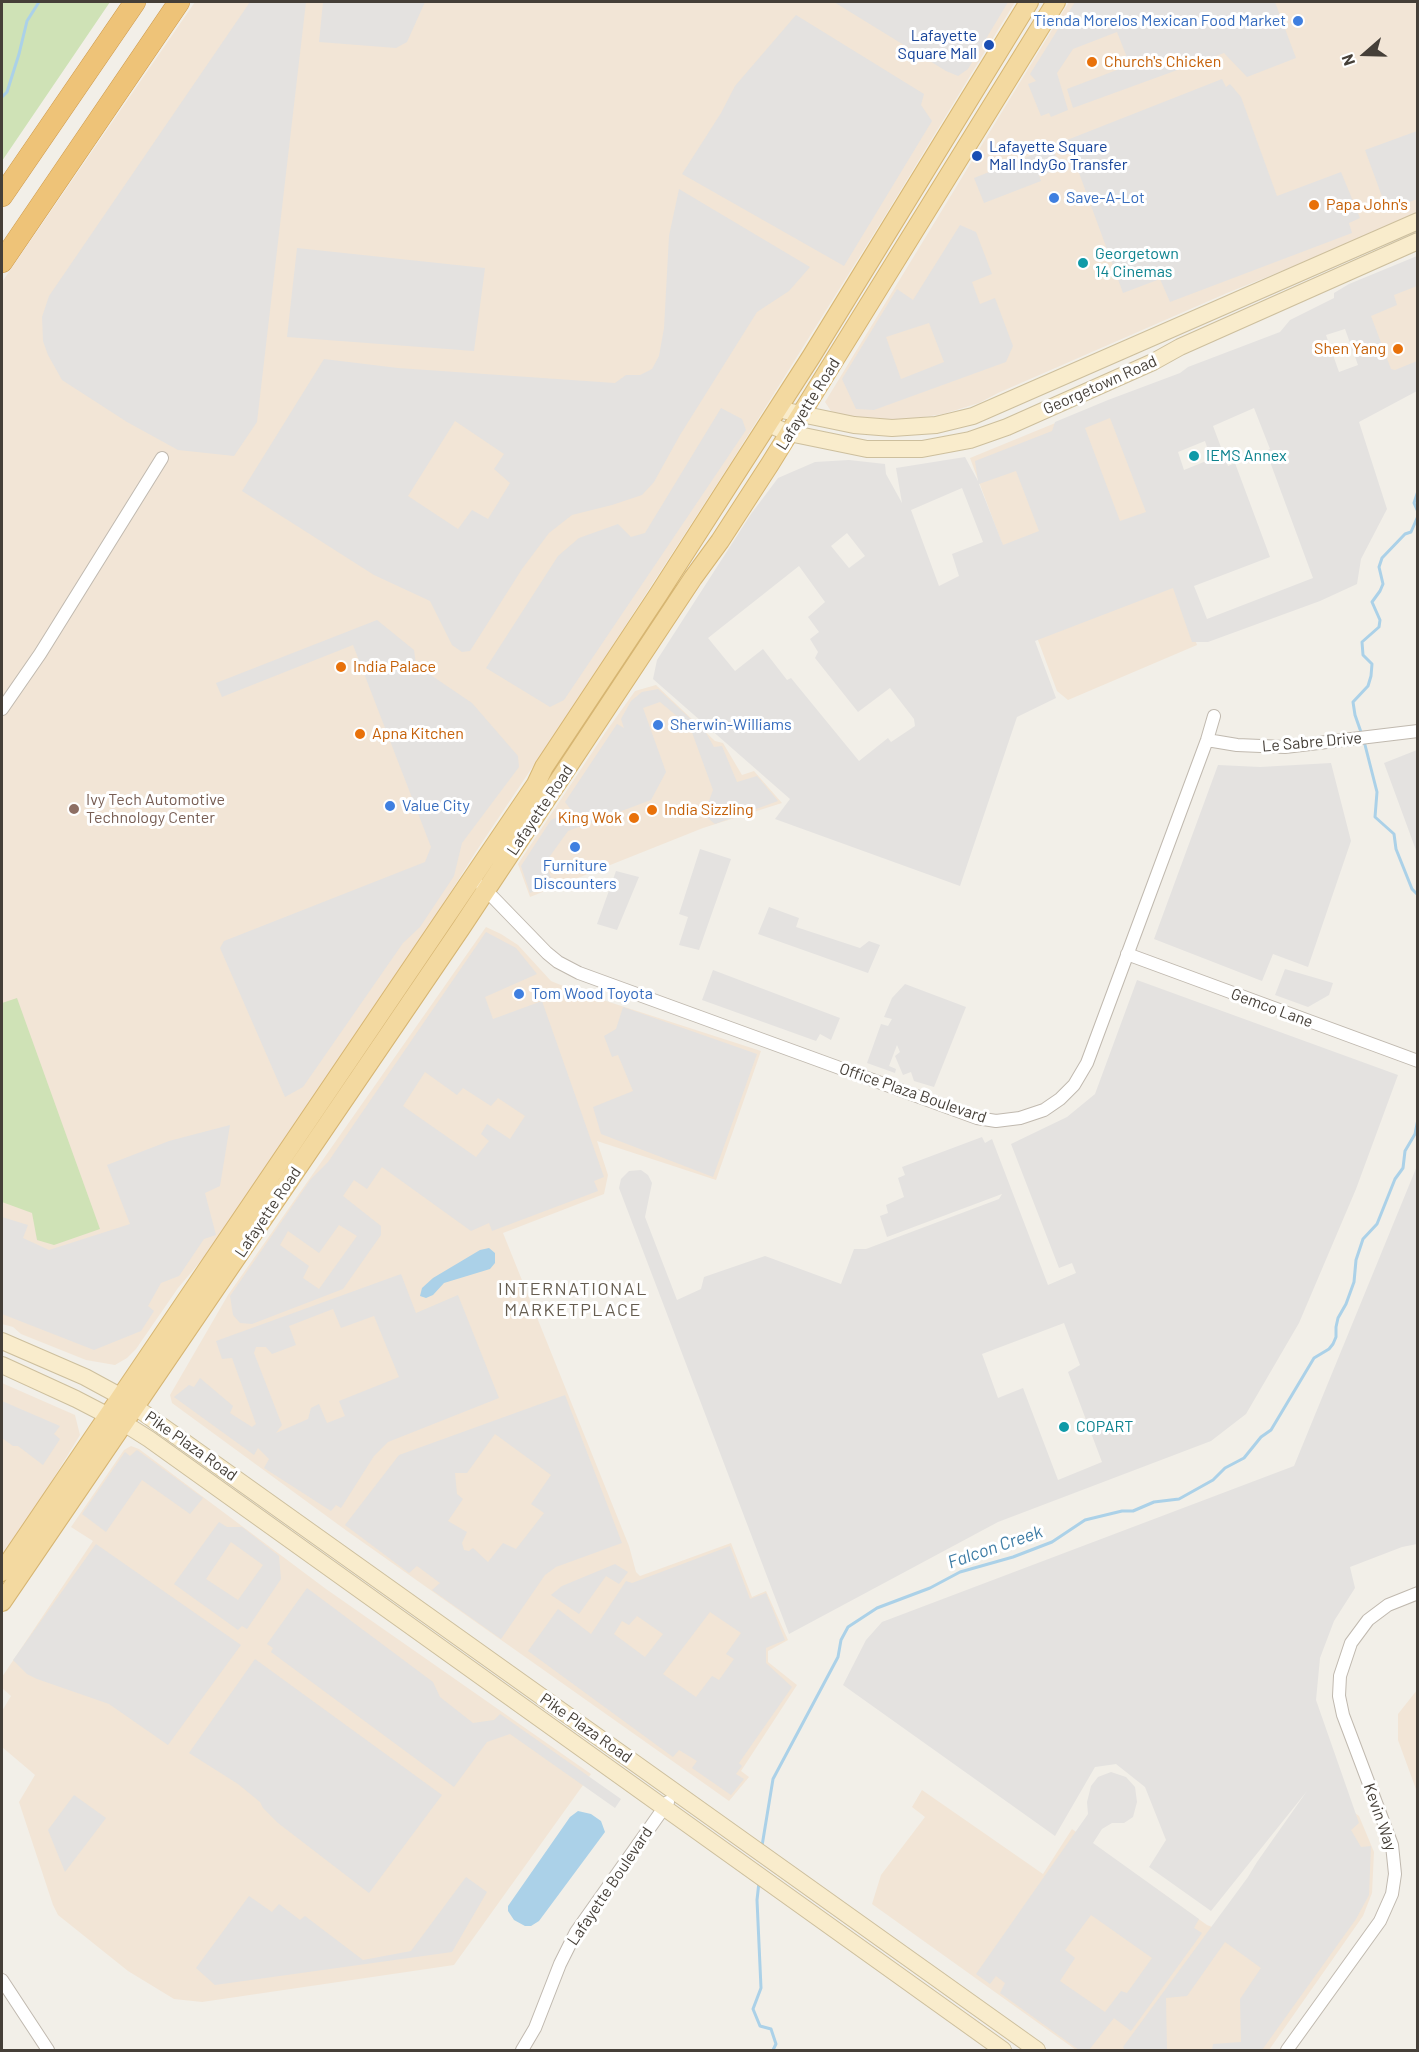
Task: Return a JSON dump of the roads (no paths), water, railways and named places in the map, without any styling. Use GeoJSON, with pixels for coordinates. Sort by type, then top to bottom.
{"type":"FeatureCollection","features":[{"type":"Feature","properties":{"kind":"highway"},"geometry":{"type":"LineString","coordinates":[[2,196],[135,2]]}},
{"type":"Feature","properties":{"kind":"highway"},"geometry":{"type":"LineString","coordinates":[[2,262],[179,2]]}},
{"type":"Feature","properties":{"kind":"main road","name":"Lafayette Road"},"geometry":{"type":"LineString","coordinates":[[2,1572],[536,784],[544,767],[772,417],[1029,2]]}},
{"type":"Feature","properties":{"kind":"main road","name":"Lafayette Road"},"geometry":{"type":"LineString","coordinates":[[2,1602],[462,927],[693,578],[720,541],[802,413],[1056,2]]}},
{"type":"Feature","properties":{"kind":"main road","name":"Georgetown Road"},"geometry":{"type":"LineString","coordinates":[[772,417],[802,413],[854,425],[892,428],[936,425],[973,416],[1418,221]]}},
{"type":"Feature","properties":{"kind":"main road","name":"Georgetown Road"},"geometry":{"type":"LineString","coordinates":[[772,417],[789,433],[848,447],[889,450],[922,449],[970,440],[1010,426],[1418,241]]}},
{"type":"Feature","properties":{"kind":"main road"},"geometry":{"type":"LineString","coordinates":[[2,1341],[86,1377],[136,1407]]}},
{"type":"Feature","properties":{"kind":"main road"},"geometry":{"type":"LineString","coordinates":[[2,1365],[124,1423]]}},
{"type":"Feature","properties":{"kind":"main road","name":"Pike Plaza Road"},"geometry":{"type":"LineString","coordinates":[[136,1407],[1037,2050]]}},
{"type":"Feature","properties":{"kind":"main road","name":"Pike Plaza Road"},"geometry":{"type":"LineString","coordinates":[[124,1423],[1003,2050]]}},
{"type":"Feature","properties":{"kind":"main road"},"geometry":{"type":"LineString","coordinates":[[314,1557],[325,1541]]}},
{"type":"Feature","properties":{"kind":"main road"},"geometry":{"type":"LineString","coordinates":[[402,1620],[412,1605]]}},
{"type":"Feature","properties":{"kind":"street"},"geometry":{"type":"LineString","coordinates":[[2,709],[40,654],[162,458]]}},
{"type":"Feature","properties":{"kind":"street","name":"Office Plaza Boulevard"},"geometry":{"type":"LineString","coordinates":[[472,877],[558,962],[579,973],[977,1118],[1011,1120],[1035,1114],[1052,1105],[1074,1084],[1087,1063],[1214,716]]}},
{"type":"Feature","properties":{"kind":"street","name":"Le Sabre Drive"},"geometry":{"type":"LineString","coordinates":[[1207,740],[1266,747],[1304,745],[1418,731]]}},
{"type":"Feature","properties":{"kind":"street","name":"Gemco Lane"},"geometry":{"type":"LineString","coordinates":[[1127,954],[1414,1060]]}},
{"type":"Feature","properties":{"kind":"street","name":"Kevin Way"},"geometry":{"type":"LineString","coordinates":[[1287,2050],[1380,1921],[1392,1894],[1395,1874],[1392,1845],[1343,1715],[1339,1696],[1340,1676],[1351,1643],[1368,1620],[1388,1605],[1418,1593]]}},
{"type":"Feature","properties":{"kind":"street","name":"Lafayette Boulevard"},"geometry":{"type":"LineString","coordinates":[[522,2050],[535,2028],[560,1964],[576,1932],[675,1791]]}},
{"type":"Feature","properties":{"kind":"street"},"geometry":{"type":"LineString","coordinates":[[2,1980],[48,2050]]}},
{"type":"Feature","properties":{"kind":"water"},"geometry":{"type":"Polygon","coordinates":[[[489,1248],[495,1253],[495,1263],[490,1269],[444,1283],[433,1295],[426,1298],[420,1296],[422,1288],[433,1278],[480,1250],[489,1248]]]}},
{"type":"Feature","properties":{"kind":"water"},"geometry":{"type":"Polygon","coordinates":[[[578,1811],[591,1814],[601,1821],[605,1832],[539,1921],[531,1926],[525,1926],[514,1920],[508,1911],[508,1906],[570,1817],[578,1811]]]}},
{"type":"Feature","properties":{"kind":"waterway"},"geometry":{"type":"LineString","coordinates":[[2,97],[7,92],[27,21],[39,2]]}},
{"type":"Feature","properties":{"kind":"waterway","name":"Falcon Creek"},"geometry":{"type":"LineString","coordinates":[[1418,491],[1414,503],[1418,512]]}},
{"type":"Feature","properties":{"kind":"waterway","name":"Falcon Creek"},"geometry":{"type":"LineString","coordinates":[[1362,735],[1353,702],[1368,686],[1371,676],[1372,664],[1363,655],[1362,642],[1379,627],[1380,620],[1372,602],[1383,584],[1379,567],[1382,558],[1405,534],[1411,532],[1418,516]]}},
{"type":"Feature","properties":{"kind":"waterway","name":"Falcon Creek"},"geometry":{"type":"LineString","coordinates":[[1364,741],[1377,792],[1375,817],[1394,834],[1396,849],[1412,889],[1418,895]]}},
{"type":"Feature","properties":{"kind":"waterway","name":"Falcon Creek"},"geometry":{"type":"LineString","coordinates":[[762,1846],[773,1779],[838,1657],[841,1640],[848,1627],[877,1608],[930,1588],[960,1572],[1013,1557],[1052,1542],[1085,1520],[1122,1511],[1133,1511],[1154,1502],[1179,1499],[1213,1480],[1225,1468],[1244,1458],[1261,1437],[1271,1430],[1314,1358],[1333,1344],[1338,1318],[1354,1282],[1356,1260],[1363,1239],[1377,1224],[1395,1179],[1403,1168],[1405,1151],[1415,1134],[1418,1119]]}},
{"type":"Feature","properties":{"kind":"waterway","name":"Falcon Creek"},"geometry":{"type":"LineString","coordinates":[[759,1882],[757,1900],[761,1988],[753,2009],[760,2026],[771,2029],[776,2044],[773,2050]]}},
{"type":"Feature","properties":{"kind":"place","name":"Tienda Morelos Mexican Food Market"},"geometry":{"type":"Point","coordinates":[1298,21]}},
{"type":"Feature","properties":{"kind":"place","name":"Lafayette Square Mall"},"geometry":{"type":"Point","coordinates":[989,45]}},
{"type":"Feature","properties":{"kind":"place","name":"Church's Chicken"},"geometry":{"type":"Point","coordinates":[1092,62]}},
{"type":"Feature","properties":{"kind":"place","name":"Lafayette Square Mall IndyGo Transfer"},"geometry":{"type":"Point","coordinates":[977,156]}},
{"type":"Feature","properties":{"kind":"place","name":"Save-A-Lot"},"geometry":{"type":"Point","coordinates":[1054,198]}},
{"type":"Feature","properties":{"kind":"place","name":"Papa John's"},"geometry":{"type":"Point","coordinates":[1314,205]}},
{"type":"Feature","properties":{"kind":"place","name":"Georgetown 14 Cinemas"},"geometry":{"type":"Point","coordinates":[1083,263]}},
{"type":"Feature","properties":{"kind":"place","name":"Shen Yang"},"geometry":{"type":"Point","coordinates":[1398,349]}},
{"type":"Feature","properties":{"kind":"place","name":"IEMS Annex"},"geometry":{"type":"Point","coordinates":[1194,456]}},
{"type":"Feature","properties":{"kind":"place","name":"India Palace"},"geometry":{"type":"Point","coordinates":[341,667]}},
{"type":"Feature","properties":{"kind":"place","name":"Sherwin-Williams"},"geometry":{"type":"Point","coordinates":[658,725]}},
{"type":"Feature","properties":{"kind":"place","name":"Apna Kitchen"},"geometry":{"type":"Point","coordinates":[360,734]}},
{"type":"Feature","properties":{"kind":"place","name":"Value City"},"geometry":{"type":"Point","coordinates":[390,806]}},
{"type":"Feature","properties":{"kind":"place","name":"Ivy Tech Automotive Technology Center"},"geometry":{"type":"Point","coordinates":[74,809]}},
{"type":"Feature","properties":{"kind":"place","name":"India Sizzling"},"geometry":{"type":"Point","coordinates":[652,810]}},
{"type":"Feature","properties":{"kind":"place","name":"King Wok"},"geometry":{"type":"Point","coordinates":[634,818]}},
{"type":"Feature","properties":{"kind":"place","name":"Furniture Discounters"},"geometry":{"type":"Point","coordinates":[575,847]}},
{"type":"Feature","properties":{"kind":"place","name":"Tom Wood Toyota"},"geometry":{"type":"Point","coordinates":[519,994]}},
{"type":"Feature","properties":{"kind":"place","name":"COPART"},"geometry":{"type":"Point","coordinates":[1064,1427]}},
{"type":"Feature","properties":{"kind":"district","name":"INTERNATIONAL MARKETPLACE"},"geometry":{"type":"Point","coordinates":[573,1299]}}]}
